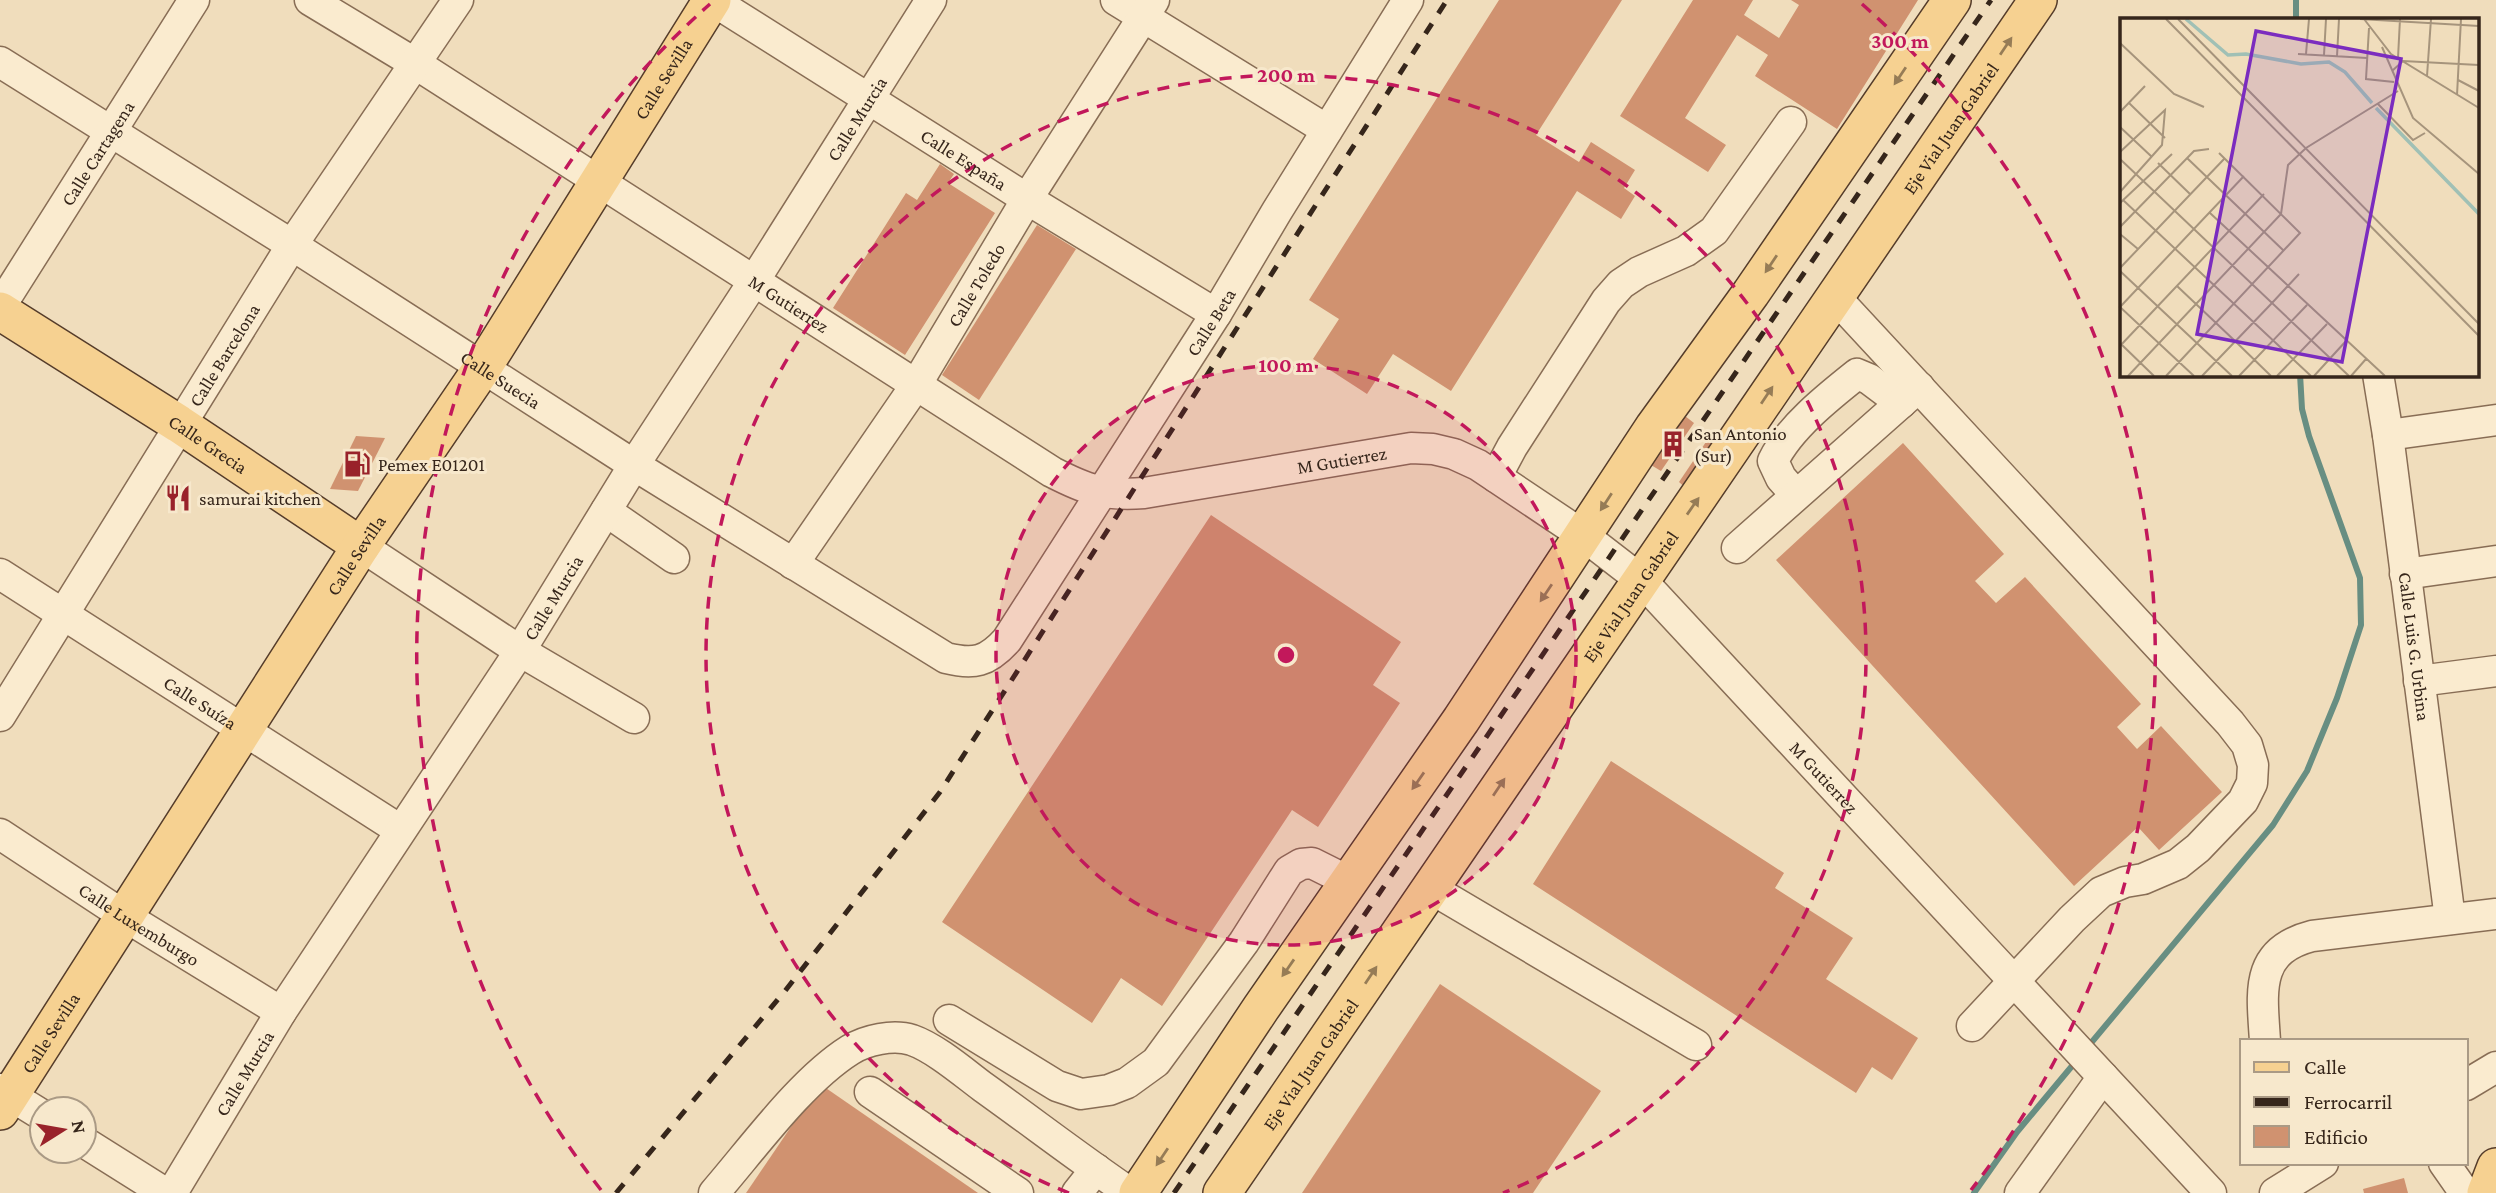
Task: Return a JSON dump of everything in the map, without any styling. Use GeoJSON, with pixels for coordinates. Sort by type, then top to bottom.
{"type":"FeatureCollection","features":[{"type":"Feature","properties":{"kind":"main road","name":"Calle Sevilla"},"geometry":{"type":"LineString","coordinates":[[3,1098],[126,917],[361,546],[482,367],[712,0]]}},
{"type":"Feature","properties":{"kind":"main road"},"geometry":{"type":"LineString","coordinates":[[1138,1193],[1348,881],[1461,720],[1654,427],[1751,293],[1952,0]]}},
{"type":"Feature","properties":{"kind":"main road","name":"Eje Vial Juan Gabriel"},"geometry":{"type":"LineString","coordinates":[[1222,1193],[2038,0]]}},
{"type":"Feature","properties":{"kind":"main road","name":"Calle Grecia"},"geometry":{"type":"LineString","coordinates":[[0,309],[179,424],[361,546]]}},
{"type":"Feature","properties":{"kind":"main road"},"geometry":{"type":"LineString","coordinates":[[2486,1193],[2496,1168]]}},
{"type":"Feature","properties":{"kind":"street","name":"Calle Cartagena"},"geometry":{"type":"LineString","coordinates":[[0,309],[194,0]]}},
{"type":"Feature","properties":{"kind":"street","name":"M Gutierrez"},"geometry":{"type":"LineString","coordinates":[[310,0],[416,64],[1052,472],[1102,493],[1144,493],[1411,448],[1454,454],[1478,465],[1584,536],[1641,580],[2211,1193]]}},
{"type":"Feature","properties":{"kind":"street","name":"Calle Barcelona"},"geometry":{"type":"LineString","coordinates":[[0,716],[292,245],[458,0]]}},
{"type":"Feature","properties":{"kind":"street","name":"Calle España"},"geometry":{"type":"LineString","coordinates":[[712,0],[1027,199],[1216,314]]}},
{"type":"Feature","properties":{"kind":"street","name":"Calle Murcia"},"geometry":{"type":"LineString","coordinates":[[172,1193],[281,1012],[520,651],[634,465],[931,0]]}},
{"type":"Feature","properties":{"kind":"street"},"geometry":{"type":"LineString","coordinates":[[1116,0],[1148,8],[1327,131]]}},
{"type":"Feature","properties":{"kind":"street","name":"Calle Beta"},"geometry":{"type":"LineString","coordinates":[[1007,640],[1216,314],[1408,0]]}},
{"type":"Feature","properties":{"kind":"street","name":"Calle Toledo"},"geometry":{"type":"LineString","coordinates":[[793,564],[916,385],[1027,199],[1148,8]]}},
{"type":"Feature","properties":{"kind":"street","name":"Calle Suecia"},"geometry":{"type":"LineString","coordinates":[[0,62],[292,245],[634,465],[946,658],[959,661],[982,660],[994,654],[1007,640]]}},
{"type":"Feature","properties":{"kind":"street"},"geometry":{"type":"LineString","coordinates":[[1496,477],[1512,447],[1606,301],[1621,284],[1639,272],[1686,251],[1714,231],[1791,122]]}},
{"type":"Feature","properties":{"kind":"street"},"geometry":{"type":"LineString","coordinates":[[1834,296],[1910,395],[2230,723],[2247,745],[2253,765],[2252,783],[2244,801],[2198,848],[2170,868],[2101,892],[1972,1026]]}},
{"type":"Feature","properties":{"kind":"street"},"geometry":{"type":"LineString","coordinates":[[1796,495],[1781,478],[1773,461],[1779,449],[1827,398],[1857,374],[1910,395]]}},
{"type":"Feature","properties":{"kind":"street","name":"Calle Luis G. Urbina"},"geometry":{"type":"LineString","coordinates":[[2378,376],[2451,919]]}},
{"type":"Feature","properties":{"kind":"street"},"geometry":{"type":"LineString","coordinates":[[1737,548],[1910,395]]}},
{"type":"Feature","properties":{"kind":"street"},"geometry":{"type":"LineString","coordinates":[[2388,435],[2496,420]]}},
{"type":"Feature","properties":{"kind":"street"},"geometry":{"type":"LineString","coordinates":[[606,511],[674,558]]}},
{"type":"Feature","properties":{"kind":"street","name":"Calle Grecia"},"geometry":{"type":"LineString","coordinates":[[361,546],[520,651],[634,718]]}},
{"type":"Feature","properties":{"kind":"street"},"geometry":{"type":"LineString","coordinates":[[2405,574],[2496,561]]}},
{"type":"Feature","properties":{"kind":"street","name":"Calle Suíza"},"geometry":{"type":"LineString","coordinates":[[0,574],[401,830]]}},
{"type":"Feature","properties":{"kind":"street"},"geometry":{"type":"LineString","coordinates":[[2418,681],[2496,670]]}},
{"type":"Feature","properties":{"kind":"street","name":"Calle Luxemburgo"},"geometry":{"type":"LineString","coordinates":[[0,834],[126,917],[281,1012]]}},
{"type":"Feature","properties":{"kind":"street"},"geometry":{"type":"LineString","coordinates":[[949,1020],[1057,1086],[1081,1094],[1109,1090],[1127,1083],[1156,1062],[1244,942],[1289,871],[1301,864],[1312,863],[1348,881]]}},
{"type":"Feature","properties":{"kind":"street"},"geometry":{"type":"LineString","coordinates":[[1430,888],[1696,1045]]}},
{"type":"Feature","properties":{"kind":"street"},"geometry":{"type":"LineString","coordinates":[[2265,1039],[2263,995],[2268,967],[2281,948],[2295,940],[2496,914]]}},
{"type":"Feature","properties":{"kind":"street"},"geometry":{"type":"LineString","coordinates":[[715,1193],[806,1087],[830,1065],[852,1049],[881,1039],[895,1038],[911,1040],[948,1061],[1130,1193]]}},
{"type":"Feature","properties":{"kind":"street"},"geometry":{"type":"LineString","coordinates":[[2468,1084],[2496,1067]]}},
{"type":"Feature","properties":{"kind":"street"},"geometry":{"type":"LineString","coordinates":[[2020,1193],[2100,1074]]}},
{"type":"Feature","properties":{"kind":"street"},"geometry":{"type":"LineString","coordinates":[[870,1092],[1018,1193]]}},
{"type":"Feature","properties":{"kind":"street"},"geometry":{"type":"LineString","coordinates":[[3,1098],[28,1109]]}},
{"type":"Feature","properties":{"kind":"street"},"geometry":{"type":"LineString","coordinates":[[98,1151],[165,1193]]}},
{"type":"Feature","properties":{"kind":"street"},"geometry":{"type":"LineString","coordinates":[[2445,1165],[2465,1193]]}},
{"type":"Feature","properties":{"kind":"street"},"geometry":{"type":"LineString","coordinates":[[2275,1193],[2309,1166]]}},
{"type":"Feature","properties":{"kind":"street"},"geometry":{"type":"LineString","coordinates":[[1077,1193],[1096,1169]]}},
{"type":"Feature","properties":{"kind":"building"},"geometry":{"type":"Polygon","coordinates":[[[1499,0],[1622,0],[1536,135],[1579,162],[1591,142],[1635,170],[1624,188],[1635,196],[1621,219],[1577,191],[1451,391],[1393,354],[1367,394],[1313,359],[1339,319],[1309,300],[1499,0]]]}},
{"type":"Feature","properties":{"kind":"building"},"geometry":{"type":"Polygon","coordinates":[[[1693,0],[1753,0],[1744,15],[1779,38],[1799,5],[1791,0],[1918,0],[1837,129],[1755,76],[1768,55],[1737,35],[1685,118],[1726,145],[1708,172],[1620,116],[1693,0]]]}},
{"type":"Feature","properties":{"kind":"building"},"geometry":{"type":"Polygon","coordinates":[[[940,164],[954,174],[948,183],[995,213],[905,355],[833,308],[906,193],[917,200],[940,164]]]}},
{"type":"Feature","properties":{"kind":"building"},"geometry":{"type":"Polygon","coordinates":[[[1037,225],[1076,249],[979,400],[942,375],[1037,225]]]}},
{"type":"Feature","properties":{"kind":"building","name":"San Antonio (Sur)"},"geometry":{"type":"Polygon","coordinates":[[[1685,416],[1694,423],[1661,471],[1651,465],[1685,416]]]}},
{"type":"Feature","properties":{"kind":"building"},"geometry":{"type":"Polygon","coordinates":[[[1712,433],[1722,440],[1688,490],[1679,482],[1712,433]]]}},
{"type":"Feature","properties":{"kind":"building","name":"Pemex E01201"},"geometry":{"type":"Polygon","coordinates":[[[356,436],[385,438],[358,491],[330,489],[356,436]]]}},
{"type":"Feature","properties":{"kind":"building"},"geometry":{"type":"Polygon","coordinates":[[[1903,443],[2004,554],[1975,581],[1996,603],[2025,577],[2141,704],[2117,727],[2137,749],[2161,726],[2222,792],[2159,850],[2138,827],[2074,886],[1776,560],[1903,443]]]}},
{"type":"Feature","properties":{"kind":"building"},"geometry":{"type":"Polygon","coordinates":[[[1211,515],[1401,642],[1373,685],[1400,703],[1318,827],[1292,810],[1162,1006],[1121,978],[1092,1023],[942,922],[1211,515]]]}},
{"type":"Feature","properties":{"kind":"building"},"geometry":{"type":"Polygon","coordinates":[[[1611,761],[1784,873],[1775,888],[1853,938],[1826,979],[1918,1038],[1892,1080],[1872,1067],[1856,1093],[1533,884],[1611,761]]]}},
{"type":"Feature","properties":{"kind":"building"},"geometry":{"type":"Polygon","coordinates":[[[1440,984],[1601,1091],[1533,1193],[1302,1193],[1440,984]]]}},
{"type":"Feature","properties":{"kind":"building"},"geometry":{"type":"Polygon","coordinates":[[[820,1084],[978,1193],[746,1193],[820,1084]]]}},
{"type":"Feature","properties":{"kind":"building"},"geometry":{"type":"Polygon","coordinates":[[[2404,1178],[2408,1193],[2364,1193],[2363,1189],[2404,1178]]]}},
{"type":"Feature","properties":{"kind":"waterway"},"geometry":{"type":"LineString","coordinates":[[2296,0],[2296,18]]}},
{"type":"Feature","properties":{"kind":"waterway"},"geometry":{"type":"LineString","coordinates":[[2086,1049],[2273,825],[2307,771],[2337,698],[2361,625],[2360,578],[2309,436],[2302,409],[2300,376]]}},
{"type":"Feature","properties":{"kind":"waterway"},"geometry":{"type":"LineString","coordinates":[[1974,1193],[2017,1132],[2077,1060]]}},
{"type":"Feature","properties":{"kind":"railway"},"geometry":{"type":"LineString","coordinates":[[616,1193],[785,991],[940,792],[1447,0]]}},
{"type":"Feature","properties":{"kind":"railway"},"geometry":{"type":"LineString","coordinates":[[1174,1193],[1991,0]]}},
{"type":"Feature","properties":{"kind":"place","name":"San Antonio (Sur)"},"geometry":{"type":"Point","coordinates":[1673,444]}},
{"type":"Feature","properties":{"kind":"place","name":"Pemex E01201"},"geometry":{"type":"Point","coordinates":[357,464]}},
{"type":"Feature","properties":{"kind":"place","name":"samurai kitchen"},"geometry":{"type":"Point","coordinates":[178,498]}}]}
